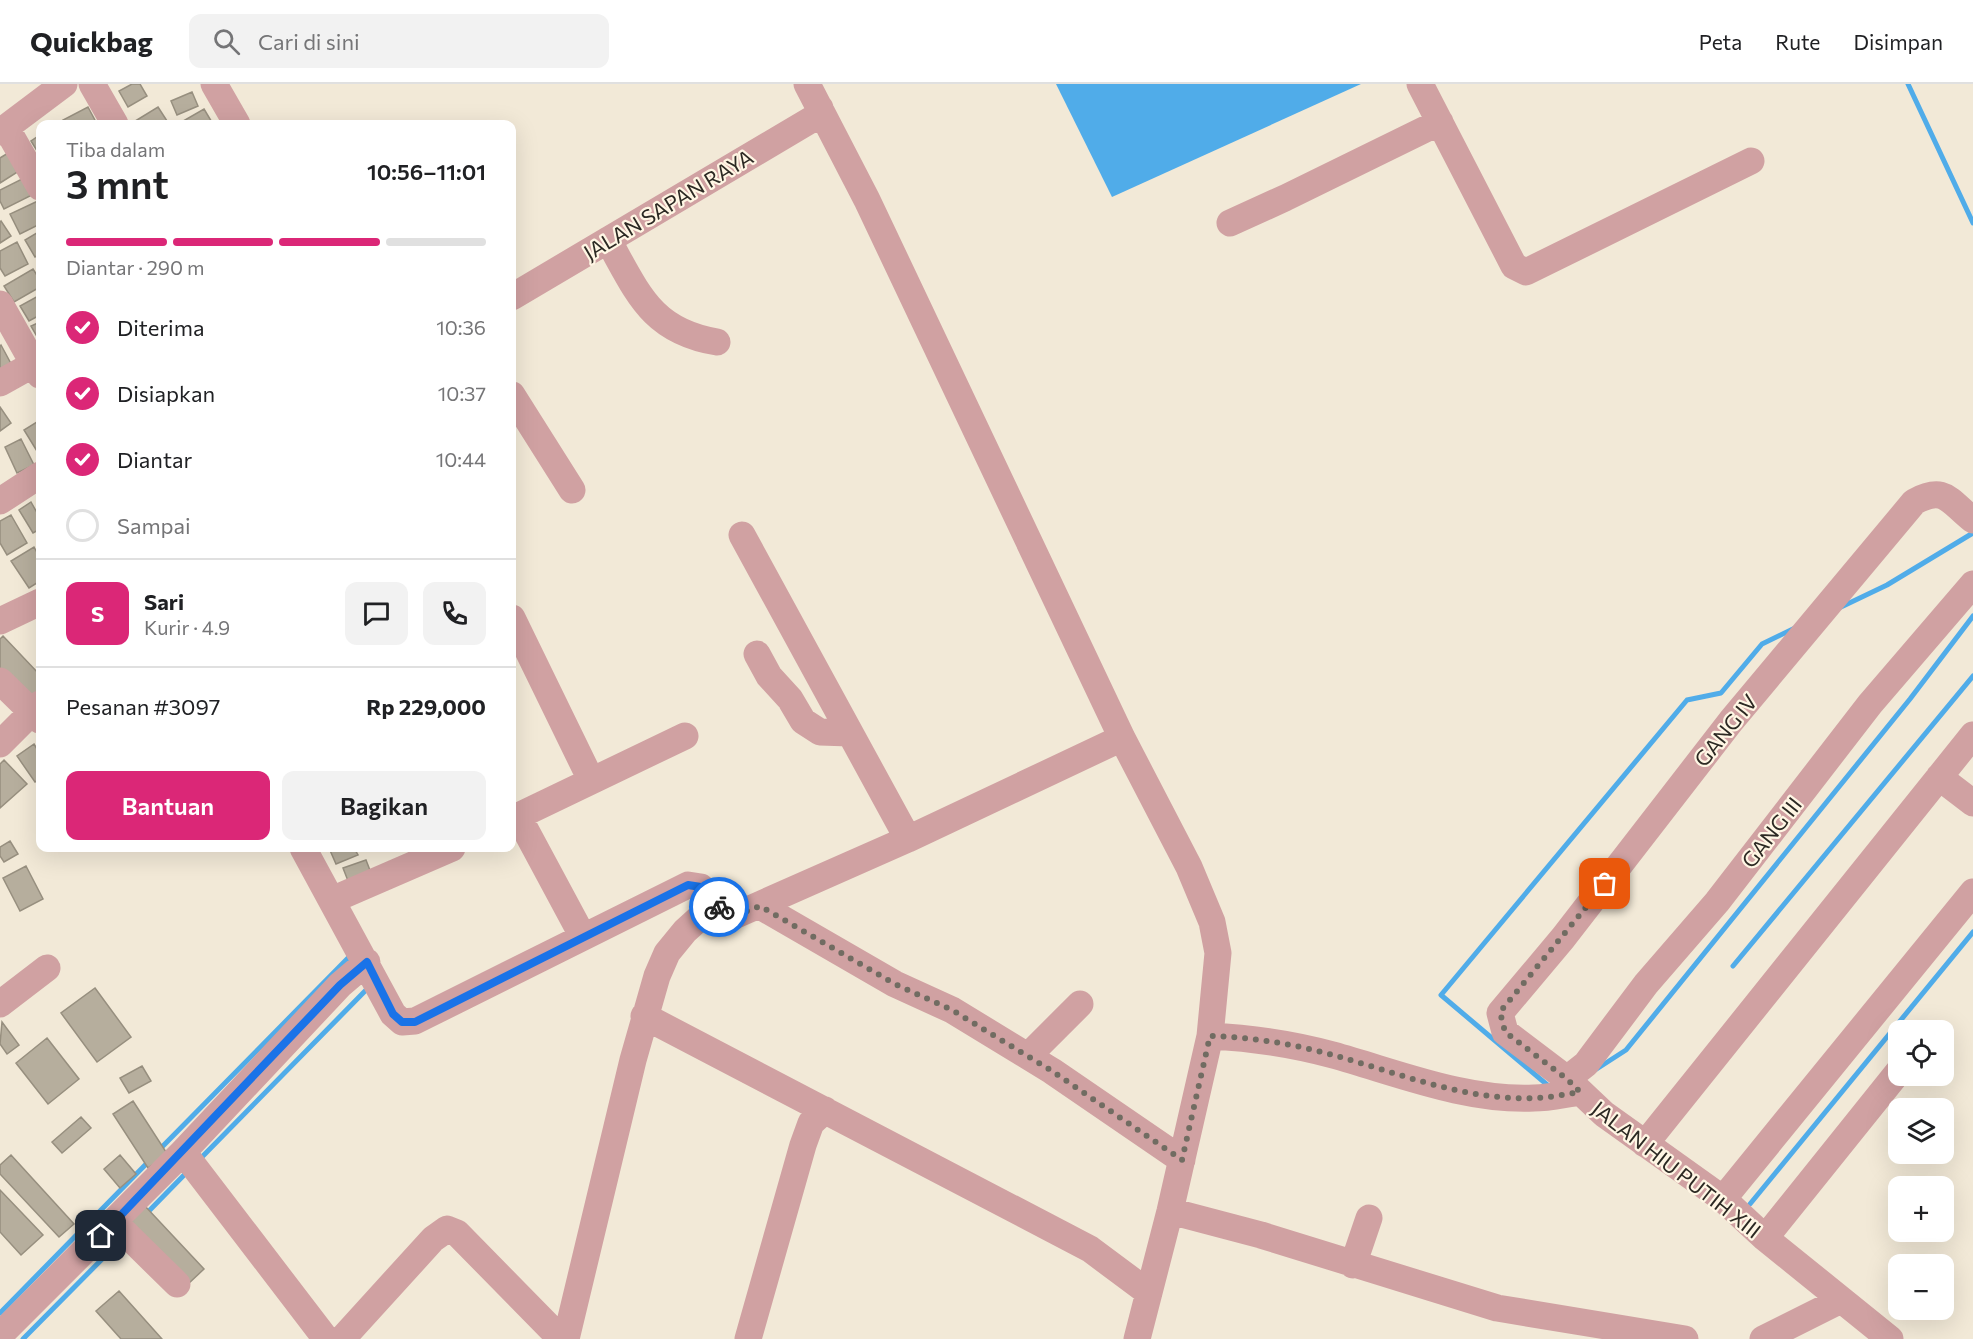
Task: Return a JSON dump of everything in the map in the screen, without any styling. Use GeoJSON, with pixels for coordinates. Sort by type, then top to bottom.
{"type":"FeatureCollection","features":[{"type":"Feature","properties":{"kind":"street"},"geometry":{"type":"LineString","coordinates":[[36,181],[3,131],[64,84]]}},
{"type":"Feature","properties":{"kind":"street"},"geometry":{"type":"LineString","coordinates":[[93,84],[114,120]]}},
{"type":"Feature","properties":{"kind":"street"},"geometry":{"type":"LineString","coordinates":[[214,84],[235,120]]}},
{"type":"Feature","properties":{"kind":"street"},"geometry":{"type":"LineString","coordinates":[[807,84],[867,200],[1122,738],[1189,867],[1212,922],[1218,953],[1210,1036],[1170,1211],[1137,1339]]}},
{"type":"Feature","properties":{"kind":"street"},"geometry":{"type":"LineString","coordinates":[[1420,84],[1514,266],[1526,272],[1750,161]]}},
{"type":"Feature","properties":{"kind":"street","name":"JALAN SAPAN RAYA"},"geometry":{"type":"LineString","coordinates":[[516,295],[806,123],[814,118],[820,108]]}},
{"type":"Feature","properties":{"kind":"street"},"geometry":{"type":"LineString","coordinates":[[1230,222],[1285,198],[1440,122]]}},
{"type":"Feature","properties":{"kind":"street"},"geometry":{"type":"LineString","coordinates":[[608,240],[637,291],[658,318],[698,339],[717,342]]}},
{"type":"Feature","properties":{"kind":"street"},"geometry":{"type":"LineString","coordinates":[[0,304],[36,368]]}},
{"type":"Feature","properties":{"kind":"street"},"geometry":{"type":"LineString","coordinates":[[0,383],[36,370]]}},
{"type":"Feature","properties":{"kind":"street"},"geometry":{"type":"LineString","coordinates":[[516,401],[572,490]]}},
{"type":"Feature","properties":{"kind":"street"},"geometry":{"type":"LineString","coordinates":[[0,501],[36,478]]}},
{"type":"Feature","properties":{"kind":"street","name":"GANG IV"},"geometry":{"type":"LineString","coordinates":[[1499,1018],[1500,1012],[1563,938],[1731,721],[1914,502],[1930,494],[1941,494],[1973,520]]}},
{"type":"Feature","properties":{"kind":"street"},"geometry":{"type":"LineString","coordinates":[[742,535],[908,839]]}},
{"type":"Feature","properties":{"kind":"street","name":"GANG III"},"geometry":{"type":"LineString","coordinates":[[1574,1085],[1586,1064],[1646,984],[1717,902],[1870,704],[1973,584]]}},
{"type":"Feature","properties":{"kind":"street"},"geometry":{"type":"LineString","coordinates":[[0,621],[36,604]]}},
{"type":"Feature","properties":{"kind":"street"},"geometry":{"type":"LineString","coordinates":[[516,626],[591,780]]}},
{"type":"Feature","properties":{"kind":"street"},"geometry":{"type":"LineString","coordinates":[[757,654],[769,676],[790,699],[803,721],[820,732],[850,733]]}},
{"type":"Feature","properties":{"kind":"street"},"geometry":{"type":"LineString","coordinates":[[0,681],[36,711]]}},
{"type":"Feature","properties":{"kind":"street"},"geometry":{"type":"LineString","coordinates":[[0,744],[36,713]]}},
{"type":"Feature","properties":{"kind":"street"},"geometry":{"type":"LineString","coordinates":[[1645,1144],[1973,735]]}},
{"type":"Feature","properties":{"kind":"street"},"geometry":{"type":"LineString","coordinates":[[516,818],[685,736]]}},
{"type":"Feature","properties":{"kind":"street"},"geometry":{"type":"LineString","coordinates":[[305,852],[367,962],[393,1014],[402,1022],[415,1022],[688,885],[701,887],[723,913],[734,916],[908,839],[1122,738]]}},
{"type":"Feature","properties":{"kind":"street"},"geometry":{"type":"LineString","coordinates":[[1939,777],[1973,803]]}},
{"type":"Feature","properties":{"kind":"street"},"geometry":{"type":"LineString","coordinates":[[516,820],[583,937]]}},
{"type":"Feature","properties":{"kind":"street"},"geometry":{"type":"LineString","coordinates":[[332,900],[415,855],[431,852]]}},
{"type":"Feature","properties":{"kind":"street"},"geometry":{"type":"LineString","coordinates":[[1723,1199],[1973,892]]}},
{"type":"Feature","properties":{"kind":"street"},"geometry":{"type":"LineString","coordinates":[[563,1339],[644,1016],[667,953],[685,931],[716,903]]}},
{"type":"Feature","properties":{"kind":"street"},"geometry":{"type":"LineString","coordinates":[[760,906],[895,984],[952,1010],[1028,1056],[1182,1160]]}},
{"type":"Feature","properties":{"kind":"street"},"geometry":{"type":"LineString","coordinates":[[0,1335],[183,1152],[340,985],[367,962]]}},
{"type":"Feature","properties":{"kind":"street"},"geometry":{"type":"LineString","coordinates":[[0,1004],[47,968]]}},
{"type":"Feature","properties":{"kind":"street"},"geometry":{"type":"LineString","coordinates":[[1028,1056],[1080,1004]]}},
{"type":"Feature","properties":{"kind":"street"},"geometry":{"type":"LineString","coordinates":[[644,1016],[1090,1249],[1149,1293]]}},
{"type":"Feature","properties":{"kind":"street","name":"JALAN HIU PUTIH XIII"},"geometry":{"type":"LineString","coordinates":[[1499,1018],[1505,1032],[1574,1085],[1604,1114],[1723,1199],[1765,1238],[1890,1339]]}},
{"type":"Feature","properties":{"kind":"street"},"geometry":{"type":"LineString","coordinates":[[1210,1036],[1238,1037],[1330,1054],[1426,1083],[1485,1094],[1535,1098],[1574,1085]]}},
{"type":"Feature","properties":{"kind":"street"},"geometry":{"type":"LineString","coordinates":[[1765,1238],[1888,1085]]}},
{"type":"Feature","properties":{"kind":"street"},"geometry":{"type":"LineString","coordinates":[[748,1339],[803,1144],[811,1123],[825,1110]]}},
{"type":"Feature","properties":{"kind":"street"},"geometry":{"type":"LineString","coordinates":[[183,1152],[326,1339]]}},
{"type":"Feature","properties":{"kind":"street"},"geometry":{"type":"LineString","coordinates":[[1170,1211],[1261,1235],[1497,1308],[1685,1339]]}},
{"type":"Feature","properties":{"kind":"street"},"geometry":{"type":"LineString","coordinates":[[1353,1265],[1369,1218]]}},
{"type":"Feature","properties":{"kind":"street"},"geometry":{"type":"LineString","coordinates":[[114,1222],[177,1284]]}},
{"type":"Feature","properties":{"kind":"street"},"geometry":{"type":"LineString","coordinates":[[342,1339],[433,1239],[447,1229],[457,1233],[563,1339]]}},
{"type":"Feature","properties":{"kind":"street"},"geometry":{"type":"LineString","coordinates":[[1763,1339],[1841,1300]]}},
{"type":"Feature","properties":{"kind":"water"},"geometry":{"type":"Polygon","coordinates":[[[1056,84],[1361,84],[1112,197],[1056,84]]]}},
{"type":"Feature","properties":{"kind":"building"},"geometry":{"type":"Polygon","coordinates":[[[132,84],[140,84],[147,96],[128,107],[119,91],[132,84]]]}},
{"type":"Feature","properties":{"kind":"building"},"geometry":{"type":"Polygon","coordinates":[[[192,92],[198,106],[177,115],[171,101],[192,92]]]}},
{"type":"Feature","properties":{"kind":"building"},"geometry":{"type":"Polygon","coordinates":[[[88,107],[95,120],[63,120],[88,107]]]}},
{"type":"Feature","properties":{"kind":"building"},"geometry":{"type":"Polygon","coordinates":[[[158,107],[166,120],[137,120],[158,107]]]}},
{"type":"Feature","properties":{"kind":"building"},"geometry":{"type":"Polygon","coordinates":[[[204,109],[211,120],[185,120],[204,109]]]}},
{"type":"Feature","properties":{"kind":"building"},"geometry":{"type":"Polygon","coordinates":[[[36,138],[36,149],[31,141],[36,138]]]}},
{"type":"Feature","properties":{"kind":"building"},"geometry":{"type":"Polygon","coordinates":[[[8,153],[19,171],[0,183],[0,158],[8,153]]]}},
{"type":"Feature","properties":{"kind":"building"},"geometry":{"type":"Polygon","coordinates":[[[26,177],[34,194],[4,209],[0,201],[0,190],[26,177]]]}},
{"type":"Feature","properties":{"kind":"building"},"geometry":{"type":"Polygon","coordinates":[[[36,202],[36,226],[20,234],[10,214],[36,202]]]}},
{"type":"Feature","properties":{"kind":"building"},"geometry":{"type":"Polygon","coordinates":[[[0,222],[11,236],[0,243],[0,222]]]}},
{"type":"Feature","properties":{"kind":"building"},"geometry":{"type":"Polygon","coordinates":[[[36,233],[36,256],[35,257],[25,240],[36,233]]]}},
{"type":"Feature","properties":{"kind":"building"},"geometry":{"type":"Polygon","coordinates":[[[17,242],[28,264],[5,276],[0,268],[0,251],[17,242]]]}},
{"type":"Feature","properties":{"kind":"building"},"geometry":{"type":"Polygon","coordinates":[[[33,269],[36,274],[36,289],[14,302],[4,286],[33,269]]]}},
{"type":"Feature","properties":{"kind":"building"},"geometry":{"type":"Polygon","coordinates":[[[36,297],[36,317],[29,321],[20,306],[36,297]]]}},
{"type":"Feature","properties":{"kind":"building"},"geometry":{"type":"Polygon","coordinates":[[[36,324],[36,335],[31,326],[36,324]]]}},
{"type":"Feature","properties":{"kind":"building"},"geometry":{"type":"Polygon","coordinates":[[[0,346],[16,373],[0,381],[0,346]]]}},
{"type":"Feature","properties":{"kind":"building"},"geometry":{"type":"Polygon","coordinates":[[[0,407],[11,423],[0,431],[0,407]]]}},
{"type":"Feature","properties":{"kind":"building"},"geometry":{"type":"Polygon","coordinates":[[[36,422],[36,450],[24,430],[36,422]]]}},
{"type":"Feature","properties":{"kind":"building"},"geometry":{"type":"Polygon","coordinates":[[[21,439],[34,465],[17,473],[5,447],[21,439]]]}},
{"type":"Feature","properties":{"kind":"building"},"geometry":{"type":"Polygon","coordinates":[[[31,502],[36,511],[36,531],[33,533],[19,510],[31,502]]]}},
{"type":"Feature","properties":{"kind":"building"},"geometry":{"type":"Polygon","coordinates":[[[11,515],[27,543],[7,555],[0,543],[0,521],[11,515]]]}},
{"type":"Feature","properties":{"kind":"building"},"geometry":{"type":"Polygon","coordinates":[[[34,547],[36,584],[29,588],[11,561],[34,547]]]}},
{"type":"Feature","properties":{"kind":"building"},"geometry":{"type":"Polygon","coordinates":[[[3,636],[36,671],[36,696],[30,702],[0,671],[0,639],[3,636]]]}},
{"type":"Feature","properties":{"kind":"building"},"geometry":{"type":"Polygon","coordinates":[[[34,744],[36,747],[36,781],[35,782],[17,756],[34,744]]]}},
{"type":"Feature","properties":{"kind":"building"},"geometry":{"type":"Polygon","coordinates":[[[4,760],[27,784],[0,808],[0,764],[4,760]]]}},
{"type":"Feature","properties":{"kind":"building"},"geometry":{"type":"Polygon","coordinates":[[[10,841],[18,854],[4,862],[0,856],[0,847],[10,841]]]}},
{"type":"Feature","properties":{"kind":"building"},"geometry":{"type":"Polygon","coordinates":[[[331,852],[356,852],[358,855],[336,864],[331,852]]]}},
{"type":"Feature","properties":{"kind":"building"},"geometry":{"type":"Polygon","coordinates":[[[366,860],[373,878],[350,886],[343,868],[366,860]]]}},
{"type":"Feature","properties":{"kind":"building"},"geometry":{"type":"Polygon","coordinates":[[[26,866],[43,899],[20,911],[3,878],[26,866]]]}},
{"type":"Feature","properties":{"kind":"building"},"geometry":{"type":"Polygon","coordinates":[[[95,988],[131,1037],[97,1062],[61,1013],[95,988]]]}},
{"type":"Feature","properties":{"kind":"building"},"geometry":{"type":"Polygon","coordinates":[[[2,1022],[19,1045],[7,1054],[0,1044],[2,1022]]]}},
{"type":"Feature","properties":{"kind":"building"},"geometry":{"type":"Polygon","coordinates":[[[47,1038],[79,1079],[48,1104],[16,1063],[47,1038]]]}},
{"type":"Feature","properties":{"kind":"building"},"geometry":{"type":"Polygon","coordinates":[[[142,1066],[151,1081],[129,1093],[120,1078],[142,1066]]]}},
{"type":"Feature","properties":{"kind":"building"},"geometry":{"type":"Polygon","coordinates":[[[133,1101],[168,1155],[148,1168],[113,1114],[133,1101]]]}},
{"type":"Feature","properties":{"kind":"building"},"geometry":{"type":"Polygon","coordinates":[[[81,1117],[91,1128],[62,1153],[52,1142],[81,1117]]]}},
{"type":"Feature","properties":{"kind":"building"},"geometry":{"type":"Polygon","coordinates":[[[11,1155],[74,1224],[59,1237],[0,1174],[0,1165],[11,1155]]]}},
{"type":"Feature","properties":{"kind":"building"},"geometry":{"type":"Polygon","coordinates":[[[120,1155],[136,1174],[120,1188],[104,1169],[120,1155]]]}},
{"type":"Feature","properties":{"kind":"building"},"geometry":{"type":"Polygon","coordinates":[[[0,1190],[43,1235],[21,1255],[0,1232],[0,1190]]]}},
{"type":"Feature","properties":{"kind":"building"},"geometry":{"type":"Polygon","coordinates":[[[144,1205],[204,1269],[187,1285],[127,1221],[144,1205]]]}},
{"type":"Feature","properties":{"kind":"building"},"geometry":{"type":"Polygon","coordinates":[[[119,1291],[162,1339],[121,1339],[96,1311],[119,1291]]]}},
{"type":"Feature","properties":{"kind":"waterway"},"geometry":{"type":"LineString","coordinates":[[1908,84],[1973,223]]}},
{"type":"Feature","properties":{"kind":"waterway"},"geometry":{"type":"LineString","coordinates":[[1841,607],[1887,585],[1973,533]]}},
{"type":"Feature","properties":{"kind":"waterway"},"geometry":{"type":"LineString","coordinates":[[1595,1070],[1626,1050],[1910,699],[1973,616]]}},
{"type":"Feature","properties":{"kind":"waterway"},"geometry":{"type":"LineString","coordinates":[[1551,1088],[1441,995],[1687,700],[1721,693],[1762,644],[1795,628]]}},
{"type":"Feature","properties":{"kind":"waterway"},"geometry":{"type":"LineString","coordinates":[[1733,966],[1973,676]]}},
{"type":"Feature","properties":{"kind":"waterway"},"geometry":{"type":"LineString","coordinates":[[1750,1204],[1973,932]]}},
{"type":"Feature","properties":{"kind":"waterway"},"geometry":{"type":"LineString","coordinates":[[159,1150],[349,957]]}},
{"type":"Feature","properties":{"kind":"waterway"},"geometry":{"type":"LineString","coordinates":[[200,1159],[367,989]]}},
{"type":"Feature","properties":{"kind":"waterway"},"geometry":{"type":"LineString","coordinates":[[0,1313],[151,1159]]}},
{"type":"Feature","properties":{"kind":"waterway"},"geometry":{"type":"LineString","coordinates":[[145,1215],[189,1170]]}},
{"type":"Feature","properties":{"kind":"waterway"},"geometry":{"type":"LineString","coordinates":[[23,1339],[122,1239]]}},
{"type":"Feature","properties":{"kind":"way so far"},"geometry":{"type":"LineString","coordinates":[[719,907],[723,913],[734,916],[760,906],[895,984],[952,1010],[1052,1071],[1182,1160],[1210,1036],[1238,1037],[1330,1054],[1426,1083],[1485,1094],[1535,1098],[1580,1092],[1567,1079],[1505,1032],[1499,1018],[1500,1012],[1605,884]]}},
{"type":"Feature","properties":{"kind":"route"},"geometry":{"type":"LineString","coordinates":[[101,1236],[340,985],[367,962],[393,1014],[402,1022],[415,1022],[688,885],[701,887],[710,894],[719,907]]}}]}
